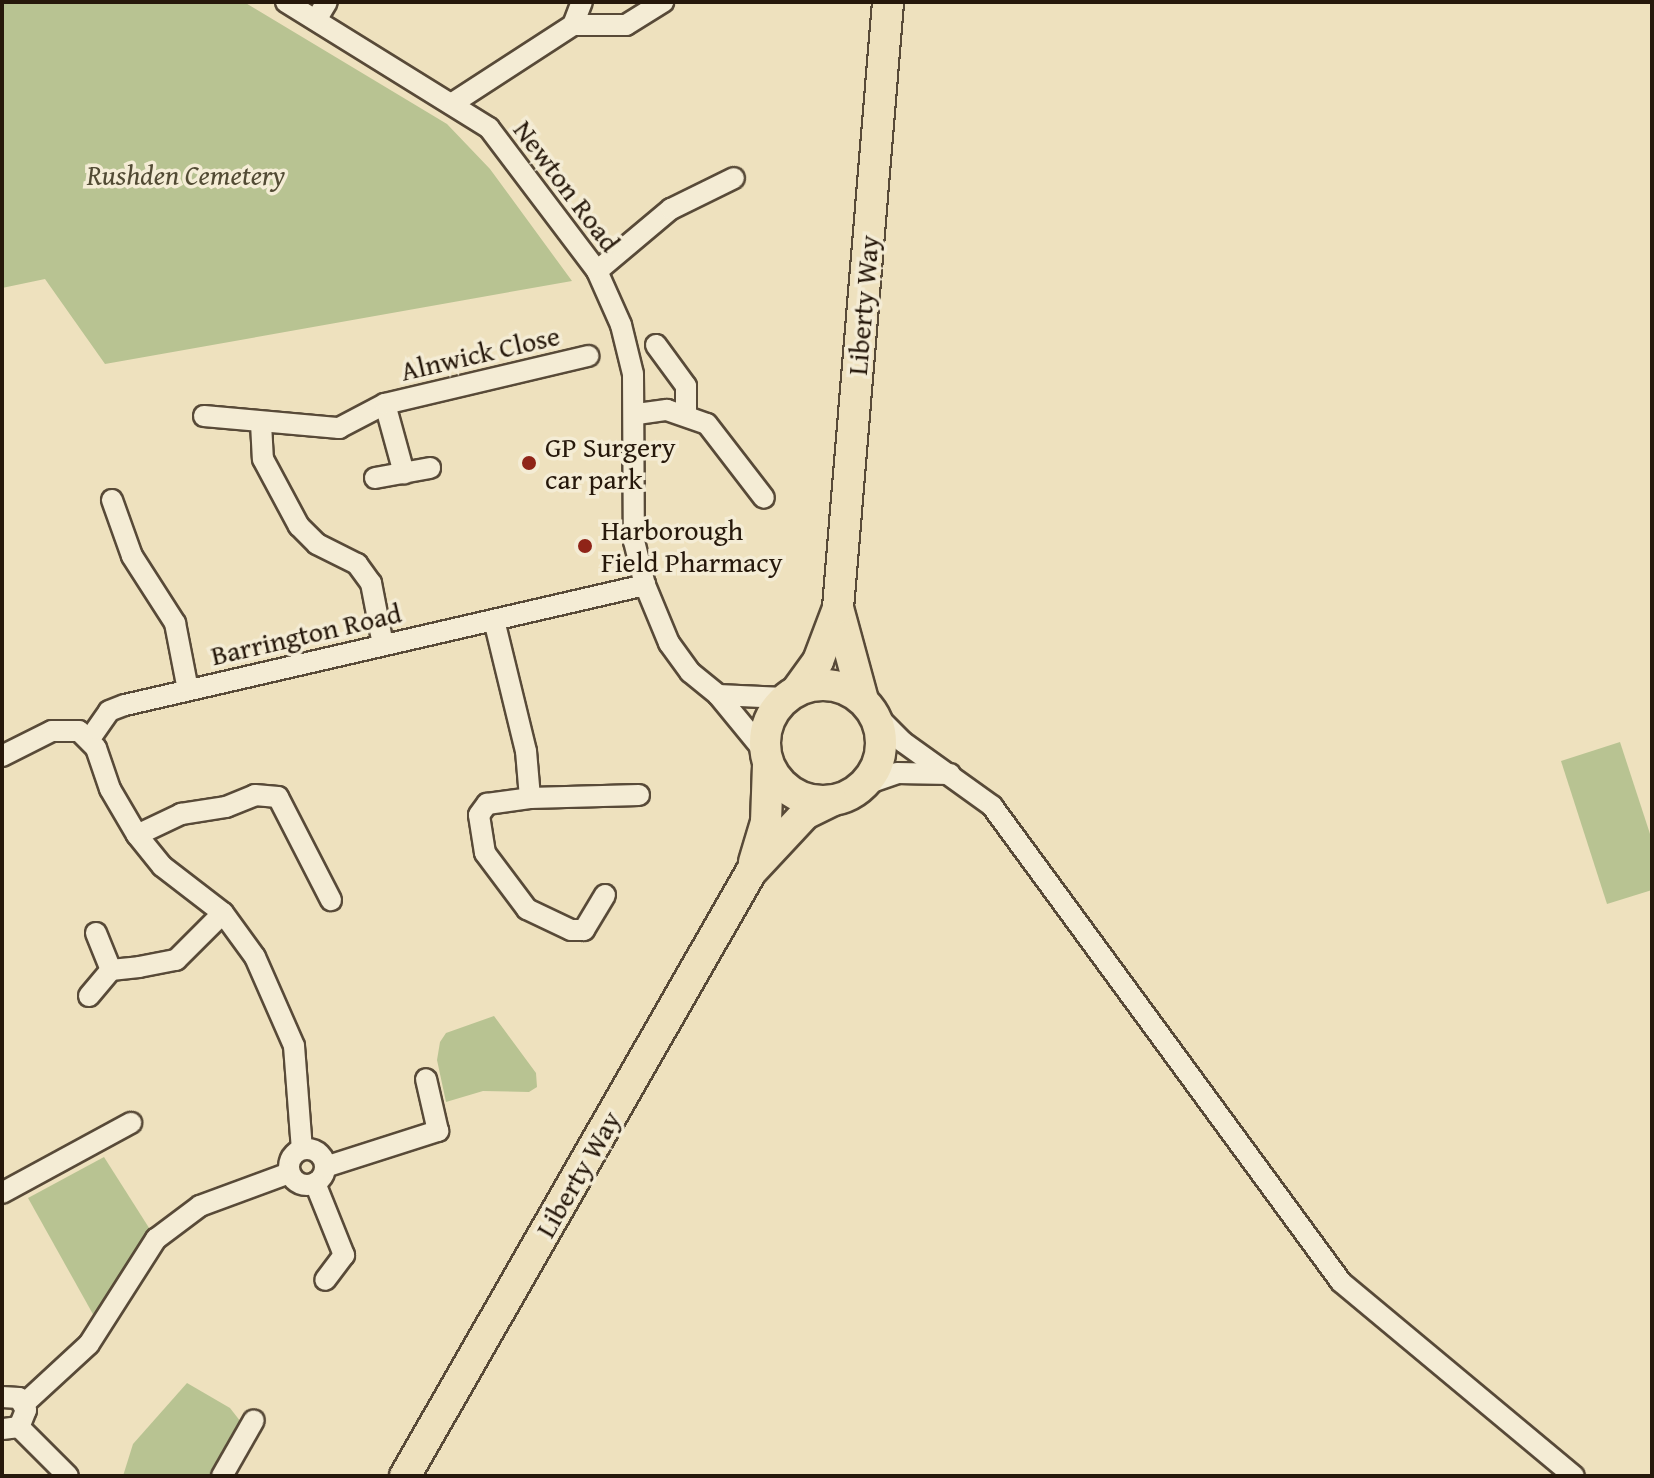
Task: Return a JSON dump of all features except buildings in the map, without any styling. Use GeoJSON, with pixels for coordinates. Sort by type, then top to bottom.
{"type":"FeatureCollection","features":[{"type":"Feature","properties":{"kind":"highway","name":"Liberty Way"},"geometry":{"type":"LineString","coordinates":[[791,694],[818,661],[838,608],[888,2]]}},
{"type":"Feature","properties":{"kind":"highway","name":"Liberty Way"},"geometry":{"type":"LineString","coordinates":[[838,608],[868,706]]}},
{"type":"Feature","properties":{"kind":"highway"},"geometry":{"type":"LineString","coordinates":[[825,684],[868,706],[879,726],[880,758],[863,785],[832,801],[794,794],[766,758],[767,722],[791,694],[825,684]]}},
{"type":"Feature","properties":{"kind":"highway","name":"Liberty Way"},"geometry":{"type":"LineString","coordinates":[[405,1476],[751,872],[766,822],[766,758]]}},
{"type":"Feature","properties":{"kind":"highway","name":"Liberty Way"},"geometry":{"type":"LineString","coordinates":[[751,872],[805,814],[832,801]]}},
{"type":"Feature","properties":{"kind":"street","name":"Newton Road"},"geometry":{"type":"LineString","coordinates":[[286,2],[322,11],[489,128],[597,271],[629,353],[637,414],[631,492],[634,541],[645,585],[669,643],[690,672],[718,695],[766,758]]}},
{"type":"Feature","properties":{"kind":"street"},"geometry":{"type":"LineString","coordinates":[[573,25],[582,2]]}},
{"type":"Feature","properties":{"kind":"street"},"geometry":{"type":"LineString","coordinates":[[453,103],[573,25],[626,25],[663,2]]}},
{"type":"Feature","properties":{"kind":"street"},"geometry":{"type":"LineString","coordinates":[[597,271],[671,209],[734,178]]}},
{"type":"Feature","properties":{"kind":"street","name":"Alnwick Close"},"geometry":{"type":"LineString","coordinates":[[204,416],[339,428],[385,404],[588,356]]}},
{"type":"Feature","properties":{"kind":"street"},"geometry":{"type":"LineString","coordinates":[[658,358],[689,393],[686,414]]}},
{"type":"Feature","properties":{"kind":"street","name":"Alnwick Close"},"geometry":{"type":"LineString","coordinates":[[385,404],[404,473]]}},
{"type":"Feature","properties":{"kind":"street"},"geometry":{"type":"LineString","coordinates":[[637,414],[686,414],[716,433],[764,498]]}},
{"type":"Feature","properties":{"kind":"street"},"geometry":{"type":"LineString","coordinates":[[261,423],[263,459],[299,526],[317,544],[357,564],[371,583],[383,645]]}},
{"type":"Feature","properties":{"kind":"street"},"geometry":{"type":"LineString","coordinates":[[375,478],[430,468]]}},
{"type":"Feature","properties":{"kind":"street"},"geometry":{"type":"LineString","coordinates":[[112,500],[132,556],[175,623],[188,690]]}},
{"type":"Feature","properties":{"kind":"street","name":"Barrington Road"},"geometry":{"type":"LineString","coordinates":[[89,740],[109,711],[645,585]]}},
{"type":"Feature","properties":{"kind":"street"},"geometry":{"type":"LineString","coordinates":[[494,620],[526,751],[530,798]]}},
{"type":"Feature","properties":{"kind":"street"},"geometry":{"type":"LineString","coordinates":[[718,695],[791,694]]}},
{"type":"Feature","properties":{"kind":"street"},"geometry":{"type":"LineString","coordinates":[[868,706],[903,742],[985,799],[1010,829],[1341,1282],[1574,1476]]}},
{"type":"Feature","properties":{"kind":"street"},"geometry":{"type":"LineString","coordinates":[[2,756],[60,730],[79,731],[89,740],[137,835],[162,866],[223,913],[255,957],[294,1046],[302,1149]]}},
{"type":"Feature","properties":{"kind":"street"},"geometry":{"type":"LineString","coordinates":[[863,785],[897,773],[950,774]]}},
{"type":"Feature","properties":{"kind":"street"},"geometry":{"type":"LineString","coordinates":[[137,835],[181,814],[226,807],[255,795],[278,797],[331,900]]}},
{"type":"Feature","properties":{"kind":"street"},"geometry":{"type":"LineString","coordinates":[[605,895],[584,930],[571,930],[527,909],[485,853],[479,815],[487,804],[530,798],[639,795]]}},
{"type":"Feature","properties":{"kind":"street"},"geometry":{"type":"LineString","coordinates":[[89,996],[111,970],[176,960],[223,913]]}},
{"type":"Feature","properties":{"kind":"street"},"geometry":{"type":"LineString","coordinates":[[96,933],[111,970]]}},
{"type":"Feature","properties":{"kind":"street"},"geometry":{"type":"LineString","coordinates":[[302,1149],[289,1160],[289,1173],[297,1183],[438,1131],[426,1079]]}},
{"type":"Feature","properties":{"kind":"street"},"geometry":{"type":"LineString","coordinates":[[2,1193],[131,1123]]}},
{"type":"Feature","properties":{"kind":"street"},"geometry":{"type":"LineString","coordinates":[[302,1149],[320,1154],[320,1175],[344,1255],[325,1280]]}},
{"type":"Feature","properties":{"kind":"street"},"geometry":{"type":"LineString","coordinates":[[24,1404],[89,1344],[156,1239],[200,1206],[289,1173]]}},
{"type":"Feature","properties":{"kind":"street"},"geometry":{"type":"LineString","coordinates":[[2,1397],[13,1396],[24,1404],[26,1416],[10,1428],[68,1476]]}},
{"type":"Feature","properties":{"kind":"street"},"geometry":{"type":"LineString","coordinates":[[222,1476],[254,1420]]}},
{"type":"Feature","properties":{"kind":"green space","name":"Rushden Cemetery"},"geometry":{"type":"Polygon","coordinates":[[[2,2],[244,2],[447,124],[490,169],[572,281],[105,364],[45,279],[2,288],[2,2]]]}},
{"type":"Feature","properties":{"kind":"green space"},"geometry":{"type":"Polygon","coordinates":[[[1620,742],[1652,840],[1652,890],[1607,904],[1561,761],[1620,742]]]}},
{"type":"Feature","properties":{"kind":"green space"},"geometry":{"type":"Polygon","coordinates":[[[494,1016],[536,1073],[537,1087],[529,1092],[483,1091],[446,1102],[437,1060],[440,1042],[446,1033],[494,1016]]]}},
{"type":"Feature","properties":{"kind":"green space"},"geometry":{"type":"Polygon","coordinates":[[[104,1157],[151,1231],[94,1316],[28,1198],[104,1157]]]}},
{"type":"Feature","properties":{"kind":"green space"},"geometry":{"type":"Polygon","coordinates":[[[187,1383],[230,1408],[244,1426],[217,1476],[123,1476],[133,1444],[187,1383]]]}},
{"type":"Feature","properties":{"kind":"place","name":"GP Surgery car park"},"geometry":{"type":"Point","coordinates":[529,463]}},
{"type":"Feature","properties":{"kind":"place","name":"Harborough Field Pharmacy"},"geometry":{"type":"Point","coordinates":[585,546]}}]}
